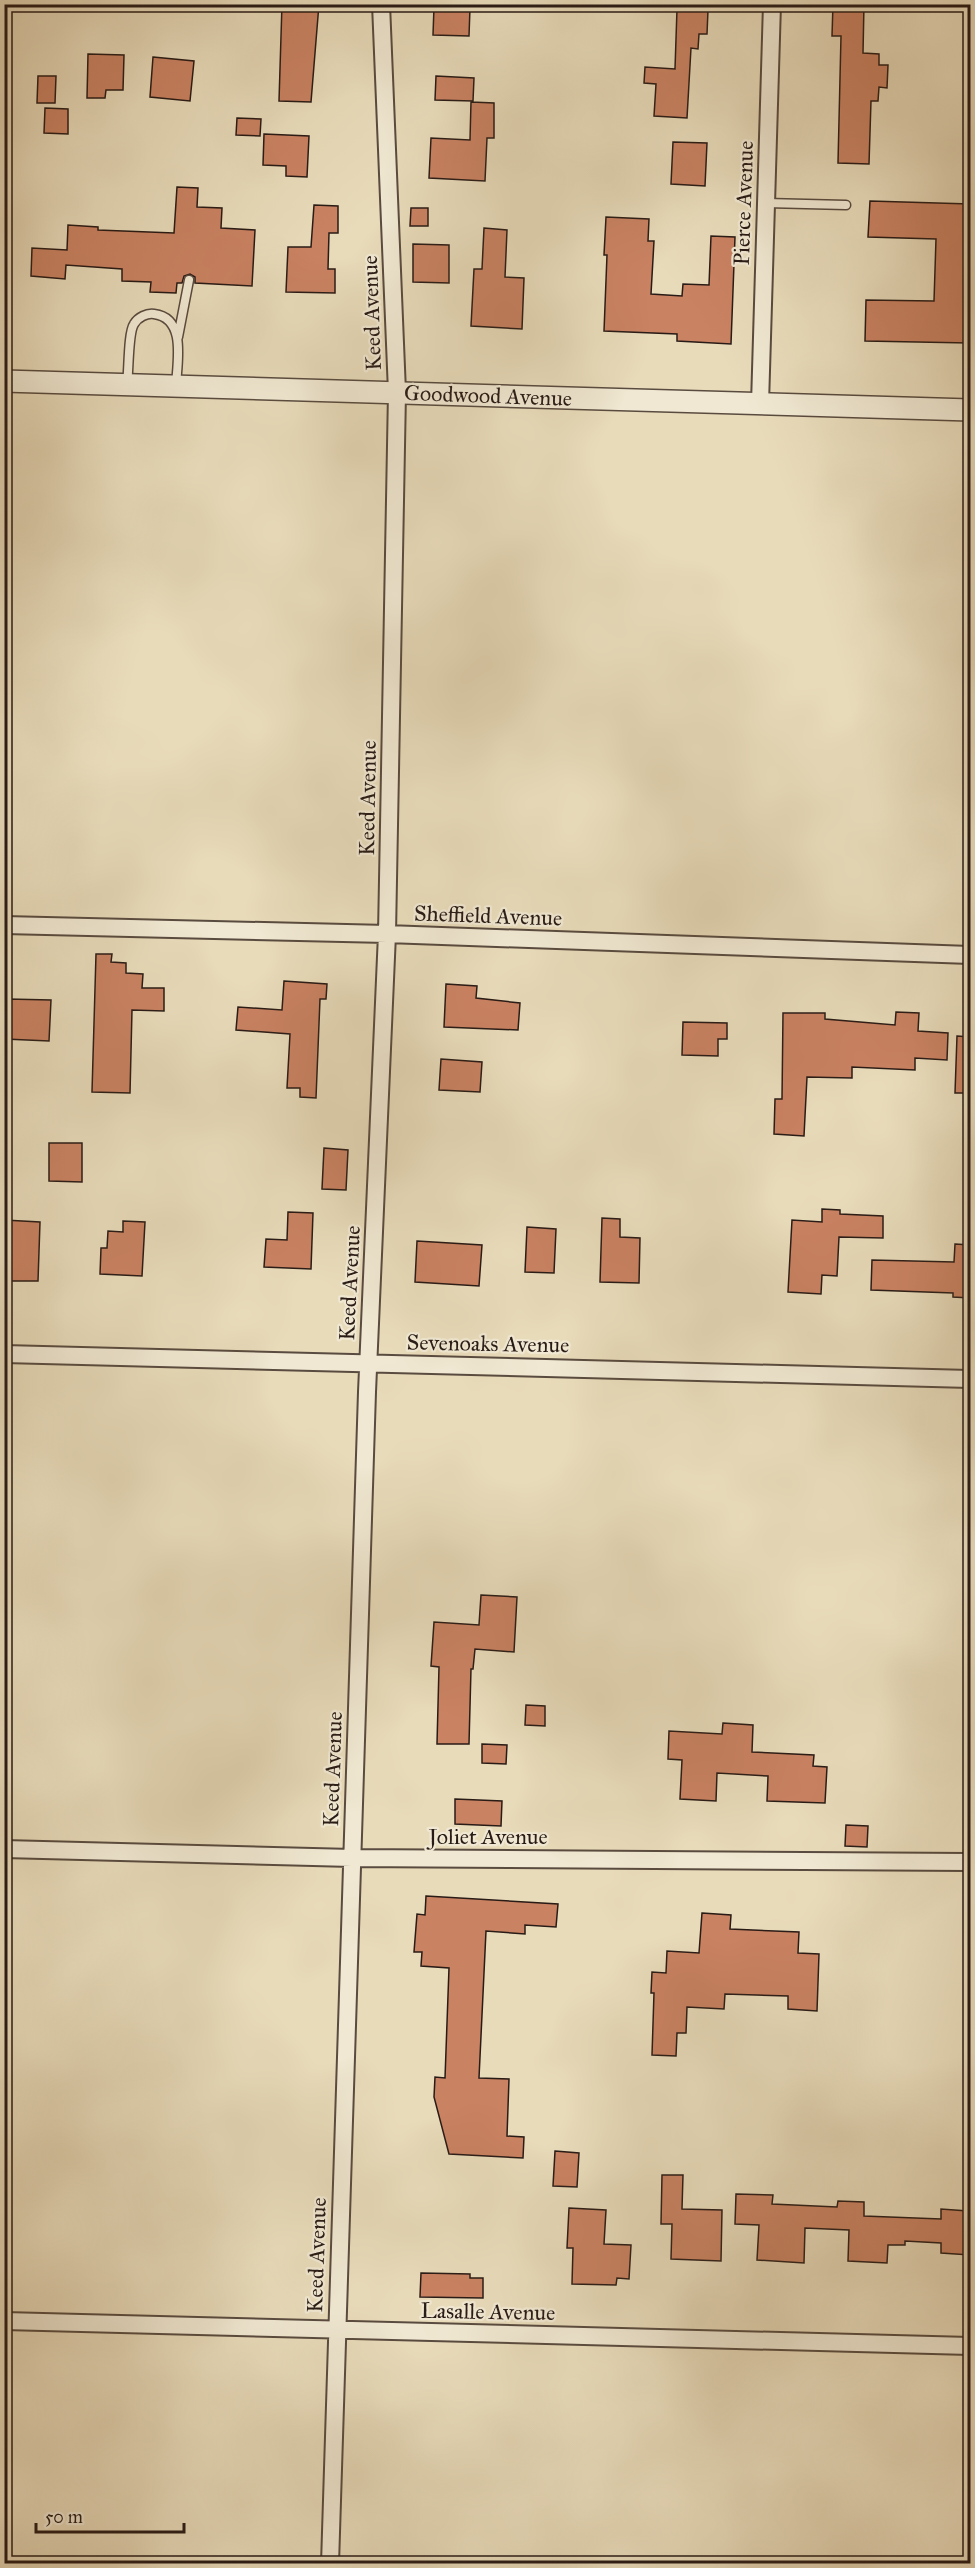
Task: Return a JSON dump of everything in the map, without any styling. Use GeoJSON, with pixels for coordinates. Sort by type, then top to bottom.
{"type":"FeatureCollection","features":[{"type":"Feature","properties":{"kind":"street","name":"Keed Avenue"},"geometry":{"type":"LineString","coordinates":[[330,2564],[368,1363],[387,934],[397,392],[381,4]]}},
{"type":"Feature","properties":{"kind":"street","name":"Pierce Avenue"},"geometry":{"type":"LineString","coordinates":[[760,404],[772,4]]}},
{"type":"Feature","properties":{"kind":"street","name":"Goodwood Avenue"},"geometry":{"type":"LineString","coordinates":[[4,381],[970,410]]}},
{"type":"Feature","properties":{"kind":"street","name":"Sheffield Avenue"},"geometry":{"type":"LineString","coordinates":[[4,925],[387,934],[970,955]]}},
{"type":"Feature","properties":{"kind":"street","name":"Sevenoaks Avenue"},"geometry":{"type":"LineString","coordinates":[[4,1354],[970,1379]]}},
{"type":"Feature","properties":{"kind":"street","name":"Joliet Avenue"},"geometry":{"type":"LineString","coordinates":[[4,1849],[352,1858],[970,1862]]}},
{"type":"Feature","properties":{"kind":"street","name":"Lasalle Avenue"},"geometry":{"type":"LineString","coordinates":[[4,2321],[970,2346]]}},
{"type":"Feature","properties":{"kind":"lane"},"geometry":{"type":"LineString","coordinates":[[766,202],[846,205]]}},
{"type":"Feature","properties":{"kind":"lane"},"geometry":{"type":"LineString","coordinates":[[176,386],[178,340],[189,280]]}},
{"type":"Feature","properties":{"kind":"lane"},"geometry":{"type":"LineString","coordinates":[[127,384],[133,325],[140,317],[152,314],[165,317],[174,324],[178,340]]}},
{"type":"Feature","properties":{"kind":"building"},"geometry":{"type":"Polygon","coordinates":[[[282,4],[319,4],[311,102],[279,101],[282,4]]]}},
{"type":"Feature","properties":{"kind":"building"},"geometry":{"type":"Polygon","coordinates":[[[833,4],[864,4],[863,53],[879,54],[879,65],[888,65],[887,88],[879,87],[878,101],[871,101],[869,164],[838,163],[841,36],[832,36],[833,4]]]}},
{"type":"Feature","properties":{"kind":"building"},"geometry":{"type":"Polygon","coordinates":[[[434,7],[470,8],[469,36],[433,35],[434,7]]]}},
{"type":"Feature","properties":{"kind":"building"},"geometry":{"type":"Polygon","coordinates":[[[677,9],[708,10],[707,34],[699,34],[698,49],[691,48],[687,118],[654,116],[656,84],[644,83],[645,67],[675,69],[677,9]]]}},
{"type":"Feature","properties":{"kind":"building"},"geometry":{"type":"Polygon","coordinates":[[[88,54],[124,55],[123,90],[106,90],[105,98],[87,98],[88,54]]]}},
{"type":"Feature","properties":{"kind":"building"},"geometry":{"type":"Polygon","coordinates":[[[153,57],[194,61],[190,101],[150,97],[153,57]]]}},
{"type":"Feature","properties":{"kind":"building"},"geometry":{"type":"Polygon","coordinates":[[[38,76],[56,76],[55,103],[37,103],[38,76]]]}},
{"type":"Feature","properties":{"kind":"building"},"geometry":{"type":"Polygon","coordinates":[[[436,76],[474,78],[473,101],[435,100],[436,76]]]}},
{"type":"Feature","properties":{"kind":"building"},"geometry":{"type":"Polygon","coordinates":[[[471,102],[494,103],[494,138],[487,138],[485,181],[429,178],[431,138],[470,140],[471,102]]]}},
{"type":"Feature","properties":{"kind":"building"},"geometry":{"type":"Polygon","coordinates":[[[45,108],[68,109],[68,134],[44,133],[45,108]]]}},
{"type":"Feature","properties":{"kind":"building"},"geometry":{"type":"Polygon","coordinates":[[[237,118],[261,119],[260,136],[236,135],[237,118]]]}},
{"type":"Feature","properties":{"kind":"building"},"geometry":{"type":"Polygon","coordinates":[[[264,134],[309,136],[307,177],[286,176],[286,166],[263,165],[264,134]]]}},
{"type":"Feature","properties":{"kind":"building"},"geometry":{"type":"Polygon","coordinates":[[[673,142],[707,143],[705,186],[671,184],[673,142]]]}},
{"type":"Feature","properties":{"kind":"building"},"geometry":{"type":"Polygon","coordinates":[[[177,187],[198,188],[197,207],[222,208],[221,228],[255,230],[252,286],[195,283],[195,277],[190,274],[184,276],[182,283],[177,283],[176,293],[150,292],[151,282],[122,281],[122,269],[66,265],[65,279],[31,276],[32,248],[67,250],[68,225],[98,227],[98,230],[174,233],[177,187]]]}},
{"type":"Feature","properties":{"kind":"building"},"geometry":{"type":"Polygon","coordinates":[[[870,201],[970,204],[969,343],[865,341],[866,300],[934,301],[936,239],[868,237],[870,201]]]}},
{"type":"Feature","properties":{"kind":"building"},"geometry":{"type":"Polygon","coordinates":[[[314,205],[338,206],[338,233],[329,233],[328,269],[335,269],[335,293],[286,292],[288,247],[311,247],[314,205]]]}},
{"type":"Feature","properties":{"kind":"building"},"geometry":{"type":"Polygon","coordinates":[[[411,208],[428,208],[428,226],[410,226],[411,208]]]}},
{"type":"Feature","properties":{"kind":"building"},"geometry":{"type":"Polygon","coordinates":[[[606,217],[649,219],[648,241],[654,241],[651,294],[682,296],[683,284],[709,285],[711,236],[735,237],[731,344],[677,341],[677,334],[604,331],[606,217]]]}},
{"type":"Feature","properties":{"kind":"building"},"geometry":{"type":"Polygon","coordinates":[[[484,228],[507,230],[505,277],[524,278],[522,329],[471,326],[474,269],[482,269],[484,228]]]}},
{"type":"Feature","properties":{"kind":"building"},"geometry":{"type":"Polygon","coordinates":[[[413,244],[449,245],[449,283],[413,282],[413,244]]]}},
{"type":"Feature","properties":{"kind":"building"},"geometry":{"type":"Polygon","coordinates":[[[96,954],[112,954],[111,962],[126,963],[126,973],[143,974],[142,988],[164,988],[164,1011],[132,1010],[130,1093],[92,1092],[96,954]]]}},
{"type":"Feature","properties":{"kind":"building"},"geometry":{"type":"Polygon","coordinates":[[[284,981],[327,984],[326,999],[320,999],[316,1098],[300,1097],[300,1088],[287,1088],[290,1034],[236,1030],[238,1007],[282,1010],[284,981]]]}},
{"type":"Feature","properties":{"kind":"building"},"geometry":{"type":"Polygon","coordinates":[[[446,984],[477,986],[476,998],[520,1003],[518,1030],[444,1027],[446,984]]]}},
{"type":"Feature","properties":{"kind":"building"},"geometry":{"type":"Polygon","coordinates":[[[7,999],[51,1000],[49,1041],[5,1039],[7,999]]]}},
{"type":"Feature","properties":{"kind":"building"},"geometry":{"type":"Polygon","coordinates":[[[896,1012],[919,1013],[918,1031],[948,1033],[947,1060],[915,1058],[915,1070],[852,1067],[852,1078],[807,1077],[804,1136],[774,1134],[775,1099],[782,1099],[783,1013],[825,1013],[825,1019],[895,1025],[896,1012]]]}},
{"type":"Feature","properties":{"kind":"building"},"geometry":{"type":"Polygon","coordinates":[[[683,1022],[727,1023],[727,1039],[718,1039],[718,1056],[682,1055],[683,1022]]]}},
{"type":"Feature","properties":{"kind":"building"},"geometry":{"type":"Polygon","coordinates":[[[957,1036],[970,1037],[970,1093],[955,1093],[957,1036]]]}},
{"type":"Feature","properties":{"kind":"building"},"geometry":{"type":"Polygon","coordinates":[[[441,1059],[482,1062],[480,1092],[439,1090],[441,1059]]]}},
{"type":"Feature","properties":{"kind":"building"},"geometry":{"type":"Polygon","coordinates":[[[49,1143],[82,1143],[82,1182],[49,1181],[49,1143]]]}},
{"type":"Feature","properties":{"kind":"building"},"geometry":{"type":"Polygon","coordinates":[[[324,1148],[348,1150],[346,1190],[322,1189],[324,1148]]]}},
{"type":"Feature","properties":{"kind":"building"},"geometry":{"type":"Polygon","coordinates":[[[822,1209],[840,1210],[840,1214],[883,1216],[883,1238],[839,1237],[837,1276],[822,1275],[821,1294],[788,1292],[792,1220],[822,1222],[822,1209]]]}},
{"type":"Feature","properties":{"kind":"building"},"geometry":{"type":"Polygon","coordinates":[[[288,1212],[313,1213],[311,1269],[264,1267],[266,1239],[287,1240],[288,1212]]]}},
{"type":"Feature","properties":{"kind":"building"},"geometry":{"type":"Polygon","coordinates":[[[602,1218],[620,1219],[620,1237],[640,1238],[639,1283],[600,1282],[602,1218]]]}},
{"type":"Feature","properties":{"kind":"building"},"geometry":{"type":"Polygon","coordinates":[[[4,1220],[40,1222],[38,1281],[10,1281],[11,1264],[4,1264],[4,1220]]]}},
{"type":"Feature","properties":{"kind":"building"},"geometry":{"type":"Polygon","coordinates":[[[123,1221],[145,1222],[142,1276],[100,1274],[101,1248],[107,1248],[108,1231],[123,1232],[123,1221]]]}},
{"type":"Feature","properties":{"kind":"building"},"geometry":{"type":"Polygon","coordinates":[[[527,1227],[556,1229],[554,1273],[525,1272],[527,1227]]]}},
{"type":"Feature","properties":{"kind":"building"},"geometry":{"type":"Polygon","coordinates":[[[417,1241],[482,1245],[479,1286],[415,1282],[417,1241]]]}},
{"type":"Feature","properties":{"kind":"building"},"geometry":{"type":"Polygon","coordinates":[[[955,1244],[970,1245],[970,1298],[953,1297],[953,1293],[871,1290],[872,1260],[954,1262],[955,1244]]]}},
{"type":"Feature","properties":{"kind":"building"},"geometry":{"type":"Polygon","coordinates":[[[481,1595],[517,1597],[514,1652],[475,1649],[473,1669],[471,1669],[469,1744],[437,1744],[439,1667],[431,1666],[434,1622],[479,1625],[481,1595]]]}},
{"type":"Feature","properties":{"kind":"building"},"geometry":{"type":"Polygon","coordinates":[[[526,1705],[545,1706],[545,1726],[525,1725],[526,1705]]]}},
{"type":"Feature","properties":{"kind":"building"},"geometry":{"type":"Polygon","coordinates":[[[723,1723],[753,1725],[752,1752],[814,1755],[813,1766],[827,1767],[825,1803],[767,1801],[768,1776],[717,1773],[716,1801],[680,1799],[682,1760],[668,1759],[669,1731],[722,1734],[723,1723]]]}},
{"type":"Feature","properties":{"kind":"building"},"geometry":{"type":"Polygon","coordinates":[[[482,1744],[507,1745],[506,1764],[482,1763],[482,1744]]]}},
{"type":"Feature","properties":{"kind":"building"},"geometry":{"type":"Polygon","coordinates":[[[455,1799],[502,1801],[501,1826],[455,1824],[455,1799]]]}},
{"type":"Feature","properties":{"kind":"building"},"geometry":{"type":"Polygon","coordinates":[[[846,1825],[868,1826],[867,1847],[845,1846],[846,1825]]]}},
{"type":"Feature","properties":{"kind":"building"},"geometry":{"type":"Polygon","coordinates":[[[426,1896],[558,1904],[556,1927],[525,1925],[525,1934],[486,1931],[479,2078],[509,2079],[507,2136],[524,2137],[523,2158],[449,2154],[434,2097],[435,2077],[445,2078],[449,1968],[421,1966],[422,1952],[414,1952],[417,1914],[425,1915],[426,1896]]]}},
{"type":"Feature","properties":{"kind":"building"},"geometry":{"type":"Polygon","coordinates":[[[702,1913],[731,1915],[730,1929],[799,1932],[798,1953],[819,1954],[817,2011],[788,2009],[788,1996],[725,1994],[724,2009],[687,2007],[686,2033],[677,2033],[676,2056],[652,2055],[654,1993],[651,1993],[652,1972],[666,1973],[667,1951],[699,1953],[702,1913]]]}},
{"type":"Feature","properties":{"kind":"building"},"geometry":{"type":"Polygon","coordinates":[[[555,2151],[579,2153],[577,2187],[553,2186],[555,2151]]]}},
{"type":"Feature","properties":{"kind":"building"},"geometry":{"type":"Polygon","coordinates":[[[662,2175],[683,2175],[682,2209],[722,2210],[721,2261],[671,2259],[672,2224],[661,2224],[662,2175]]]}},
{"type":"Feature","properties":{"kind":"building"},"geometry":{"type":"Polygon","coordinates":[[[736,2194],[773,2195],[772,2204],[837,2207],[838,2201],[864,2202],[864,2216],[941,2219],[941,2209],[968,2211],[970,2255],[941,2253],[941,2243],[905,2241],[905,2245],[888,2245],[887,2263],[848,2261],[849,2230],[805,2228],[804,2263],[757,2260],[759,2225],[735,2224],[736,2194]]]}},
{"type":"Feature","properties":{"kind":"building"},"geometry":{"type":"Polygon","coordinates":[[[569,2208],[606,2210],[604,2244],[631,2245],[629,2279],[617,2278],[616,2285],[572,2284],[573,2248],[567,2248],[569,2208]]]}},
{"type":"Feature","properties":{"kind":"building"},"geometry":{"type":"Polygon","coordinates":[[[421,2273],[470,2274],[470,2278],[483,2278],[483,2298],[420,2297],[421,2273]]]}}]}
